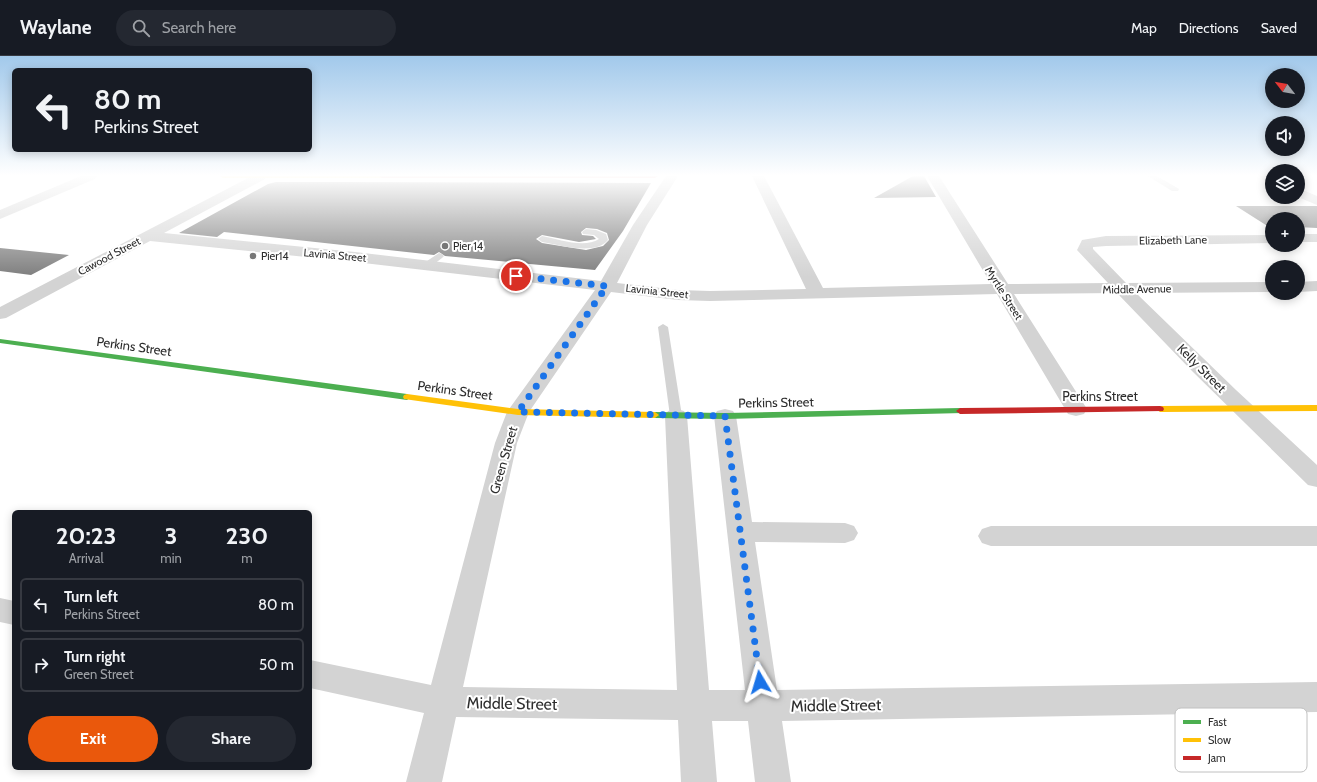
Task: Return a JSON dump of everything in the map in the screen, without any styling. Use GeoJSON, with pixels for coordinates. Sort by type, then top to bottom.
{"type":"FeatureCollection","features":[{"type":"Feature","properties":{"kind":"street"},"geometry":{"type":"LineString","coordinates":[[0,215],[12,210]]}},
{"type":"Feature","properties":{"kind":"street","name":"Cawood Street"},"geometry":{"type":"LineString","coordinates":[[0,314],[196,210]]}},
{"type":"Feature","properties":{"kind":"street","name":"Green Street"},"geometry":{"type":"LineString","coordinates":[[424,782],[442,702],[506,443],[518,412],[607,286],[650,210]]}},
{"type":"Feature","properties":{"kind":"street"},"geometry":{"type":"LineString","coordinates":[[775,210],[817,293]]}},
{"type":"Feature","properties":{"kind":"street","name":"Myrtle Street"},"geometry":{"type":"LineString","coordinates":[[953,210],[1076,409]]}},
{"type":"Feature","properties":{"kind":"street","name":"Lavinia Street"},"geometry":{"type":"LineString","coordinates":[[146,236],[433,261],[678,295],[710,296],[1001,289]]}},
{"type":"Feature","properties":{"kind":"street"},"geometry":{"type":"LineString","coordinates":[[1305,238],[1317,238]]}},
{"type":"Feature","properties":{"kind":"street","name":"Elizabeth Lane"},"geometry":{"type":"LineString","coordinates":[[1089,254],[1085,247],[1087,243],[1100,241],[1265,239]]}},
{"type":"Feature","properties":{"kind":"street","name":"Kelly Street"},"geometry":{"type":"LineString","coordinates":[[1089,254],[1122,289],[1243,409],[1317,479]]}},
{"type":"Feature","properties":{"kind":"street"},"geometry":{"type":"LineString","coordinates":[[1305,287],[1317,286]]}},
{"type":"Feature","properties":{"kind":"street","name":"Middle Avenue"},"geometry":{"type":"LineString","coordinates":[[1001,289],[1265,287]]}},
{"type":"Feature","properties":{"kind":"street","name":"Perkins Street"},"geometry":{"type":"LineString","coordinates":[[0,341],[518,412],[725,416],[1076,409],[1317,408]]}},
{"type":"Feature","properties":{"kind":"street"},"geometry":{"type":"LineString","coordinates":[[676,416],[699,782]]}},
{"type":"Feature","properties":{"kind":"street"},"geometry":{"type":"LineString","coordinates":[[725,416],[773,782]]}},
{"type":"Feature","properties":{"kind":"street"},"geometry":{"type":"LineString","coordinates":[[740,532],[845,533]]}},
{"type":"Feature","properties":{"kind":"street"},"geometry":{"type":"LineString","coordinates":[[992,536],[1317,536]]}},
{"type":"Feature","properties":{"kind":"street"},"geometry":{"type":"LineString","coordinates":[[0,610],[12,613]]}},
{"type":"Feature","properties":{"kind":"street","name":"Middle Street"},"geometry":{"type":"LineString","coordinates":[[312,674],[442,702],[764,706],[1317,697]]}},
{"type":"Feature","properties":{"kind":"lane"},"geometry":{"type":"LineString","coordinates":[[542,239],[586,246],[596,245],[604,240],[603,236],[600,234],[586,232]]}},
{"type":"Feature","properties":{"kind":"lane"},"geometry":{"type":"LineString","coordinates":[[663,327],[676,416]]}},
{"type":"Feature","properties":{"kind":"building"},"geometry":{"type":"Polygon","coordinates":[[[221,210],[635,210],[623,231],[595,270],[445,256],[439,252],[434,255],[224,232],[217,237],[179,233],[221,210]],[[586,228],[581,232],[582,235],[593,236],[596,239],[579,242],[542,235],[536,239],[542,243],[586,250],[603,246],[609,240],[607,233],[597,229],[586,228]]]}},
{"type":"Feature","properties":{"kind":"building"},"geometry":{"type":"Polygon","coordinates":[[[1242,210],[1317,210],[1317,228],[1305,227],[1305,212],[1265,212],[1265,224],[1242,210]]]}},
{"type":"Feature","properties":{"kind":"building"},"geometry":{"type":"Polygon","coordinates":[[[0,248],[69,255],[31,275],[0,271],[0,248]]]}},
{"type":"Feature","properties":{"kind":"traffic: fast"},"geometry":{"type":"LineString","coordinates":[[0,341],[407,397]]}},
{"type":"Feature","properties":{"kind":"traffic: fast"},"geometry":{"type":"LineString","coordinates":[[655,415],[725,416],[960,411]]}},
{"type":"Feature","properties":{"kind":"traffic: slow"},"geometry":{"type":"LineString","coordinates":[[407,397],[518,412],[655,415]]}},
{"type":"Feature","properties":{"kind":"traffic: slow"},"geometry":{"type":"LineString","coordinates":[[1160,409],[1317,408]]}},
{"type":"Feature","properties":{"kind":"traffic: jam"},"geometry":{"type":"LineString","coordinates":[[960,411],[1160,409]]}},
{"type":"Feature","properties":{"kind":"place","name":"Pier 14"},"geometry":{"type":"Point","coordinates":[445,246]}},
{"type":"Feature","properties":{"kind":"place","name":"Pier14"},"geometry":{"type":"Point","coordinates":[253,256]}},
{"type":"Feature","properties":{"kind":"route"},"geometry":{"type":"LineString","coordinates":[[516,276],[607,286],[518,412],[725,416],[760,682]]}}]}
